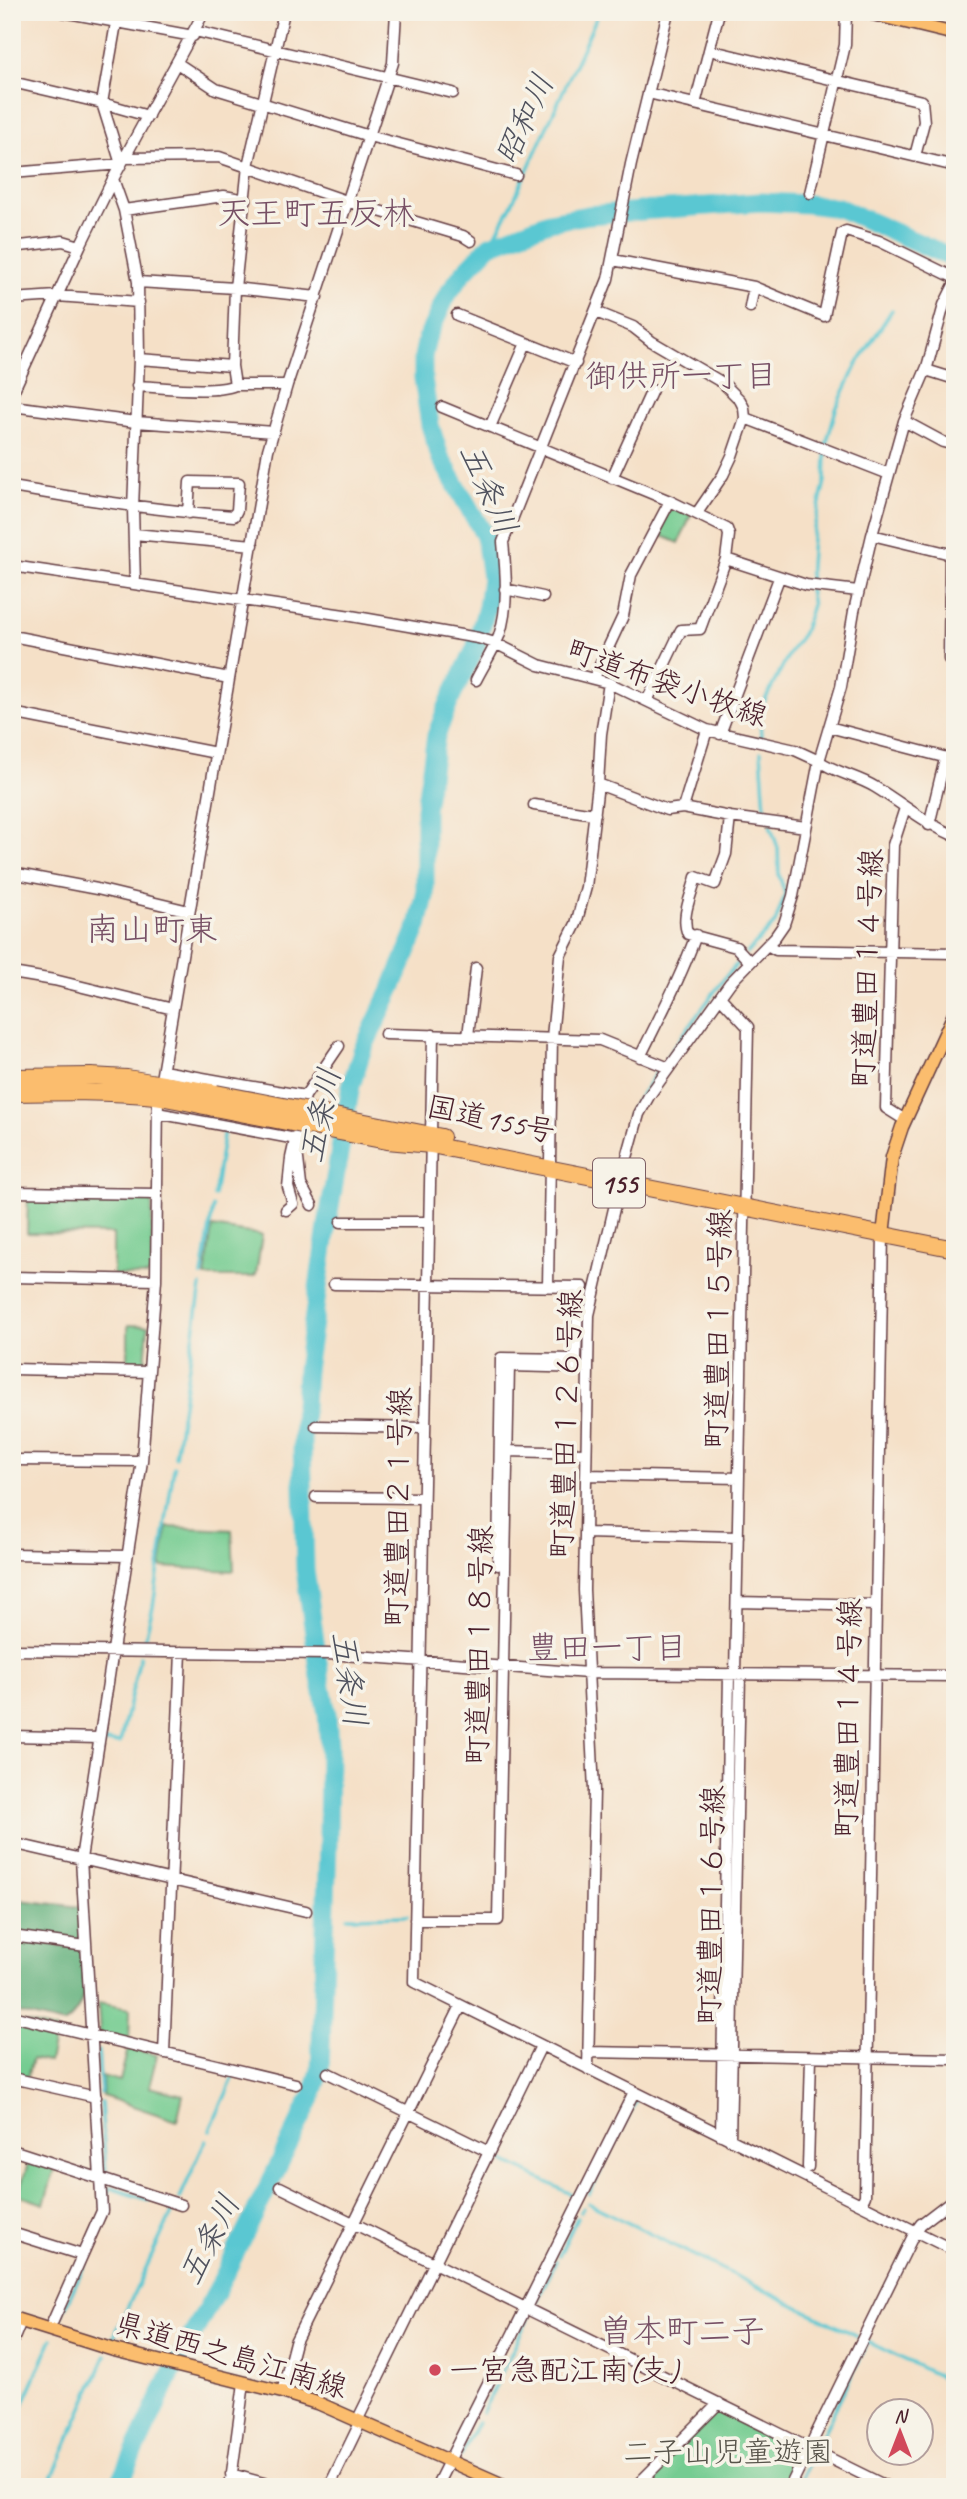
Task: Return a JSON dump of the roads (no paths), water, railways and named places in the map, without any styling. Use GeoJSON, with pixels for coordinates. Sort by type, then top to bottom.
{"type":"FeatureCollection","features":[{"type":"Feature","properties":{"kind":"highway","name":"国道155号"},"geometry":{"type":"LineString","coordinates":[[12,1077],[92,1076],[215,1101],[312,1115],[356,1128],[430,1140],[955,1247]]}},
{"type":"Feature","properties":{"kind":"highway","name":"国道155号"},"geometry":{"type":"LineString","coordinates":[[12,1093],[159,1091]]}},
{"type":"Feature","properties":{"kind":"main road"},"geometry":{"type":"LineString","coordinates":[[864,12],[891,15],[955,34]]}},
{"type":"Feature","properties":{"kind":"main road"},"geometry":{"type":"LineString","coordinates":[[884,1233],[892,1157],[905,1120],[955,1012]]}},
{"type":"Feature","properties":{"kind":"main road","name":"県道西之島江南線"},"geometry":{"type":"LineString","coordinates":[[17,2319],[114,2350],[282,2392],[359,2420],[508,2487]]}},
{"type":"Feature","properties":{"kind":"street"},"geometry":{"type":"LineString","coordinates":[[63,12],[118,16],[453,93]]}},
{"type":"Feature","properties":{"kind":"street"},"geometry":{"type":"LineString","coordinates":[[12,394],[122,161],[204,12]]}},
{"type":"Feature","properties":{"kind":"street"},"geometry":{"type":"LineString","coordinates":[[236,385],[232,366],[235,288],[248,166],[284,12]]}},
{"type":"Feature","properties":{"kind":"street"},"geometry":{"type":"LineString","coordinates":[[49,2330],[102,2211],[81,1859],[142,1461],[156,1280],[159,1091],[268,450],[393,63],[396,12]]}},
{"type":"Feature","properties":{"kind":"street"},"geometry":{"type":"LineString","coordinates":[[476,680],[502,624],[505,589],[503,542],[596,312],[613,260],[668,12]]}},
{"type":"Feature","properties":{"kind":"street"},"geometry":{"type":"LineString","coordinates":[[695,104],[719,12]]}},
{"type":"Feature","properties":{"kind":"street"},"geometry":{"type":"LineString","coordinates":[[810,193],[845,45],[846,12]]}},
{"type":"Feature","properties":{"kind":"street"},"geometry":{"type":"LineString","coordinates":[[118,16],[102,103],[122,161]]}},
{"type":"Feature","properties":{"kind":"street"},"geometry":{"type":"LineString","coordinates":[[709,50],[922,101],[924,122],[915,156]]}},
{"type":"Feature","properties":{"kind":"street"},"geometry":{"type":"LineString","coordinates":[[177,63],[216,89],[369,136],[516,175]]}},
{"type":"Feature","properties":{"kind":"street"},"geometry":{"type":"LineString","coordinates":[[12,82],[148,116]]}},
{"type":"Feature","properties":{"kind":"street"},"geometry":{"type":"LineString","coordinates":[[648,93],[955,166]]}},
{"type":"Feature","properties":{"kind":"street"},"geometry":{"type":"LineString","coordinates":[[12,173],[122,161],[219,157],[349,202],[463,236],[471,241]]}},
{"type":"Feature","properties":{"kind":"street"},"geometry":{"type":"LineString","coordinates":[[113,179],[124,210],[138,282],[139,359],[133,508],[135,584]]}},
{"type":"Feature","properties":{"kind":"street"},"geometry":{"type":"LineString","coordinates":[[124,210],[224,196],[246,200]]}},
{"type":"Feature","properties":{"kind":"street"},"geometry":{"type":"LineString","coordinates":[[613,260],[754,287],[824,316],[842,233],[846,231],[879,241],[955,280],[944,305],[926,370],[904,421],[889,474],[858,591],[849,649],[830,727],[819,761]]}},
{"type":"Feature","properties":{"kind":"street"},"geometry":{"type":"LineString","coordinates":[[12,247],[63,241],[80,246]]}},
{"type":"Feature","properties":{"kind":"street"},"geometry":{"type":"LineString","coordinates":[[138,282],[235,288],[317,297]]}},
{"type":"Feature","properties":{"kind":"street"},"geometry":{"type":"LineString","coordinates":[[750,307],[754,287]]}},
{"type":"Feature","properties":{"kind":"street"},"geometry":{"type":"LineString","coordinates":[[12,299],[57,296],[139,302]]}},
{"type":"Feature","properties":{"kind":"street"},"geometry":{"type":"LineString","coordinates":[[596,312],[633,327],[723,383],[740,400],[745,418],[723,475],[697,513]]}},
{"type":"Feature","properties":{"kind":"street"},"geometry":{"type":"LineString","coordinates":[[457,315],[576,363]]}},
{"type":"Feature","properties":{"kind":"street"},"geometry":{"type":"LineString","coordinates":[[490,427],[526,343]]}},
{"type":"Feature","properties":{"kind":"street"},"geometry":{"type":"LineString","coordinates":[[139,359],[232,366]]}},
{"type":"Feature","properties":{"kind":"street"},"geometry":{"type":"LineString","coordinates":[[926,370],[955,379]]}},
{"type":"Feature","properties":{"kind":"street"},"geometry":{"type":"LineString","coordinates":[[137,386],[198,388],[287,385]]}},
{"type":"Feature","properties":{"kind":"street"},"geometry":{"type":"LineString","coordinates":[[612,478],[652,390]]}},
{"type":"Feature","properties":{"kind":"street"},"geometry":{"type":"LineString","coordinates":[[12,406],[136,422],[274,432]]}},
{"type":"Feature","properties":{"kind":"street"},"geometry":{"type":"LineString","coordinates":[[442,407],[670,501],[727,529],[729,535],[726,559],[700,629],[681,630],[647,701]]}},
{"type":"Feature","properties":{"kind":"street"},"geometry":{"type":"LineString","coordinates":[[745,418],[889,474]]}},
{"type":"Feature","properties":{"kind":"street"},"geometry":{"type":"LineString","coordinates":[[904,421],[943,442],[955,445]]}},
{"type":"Feature","properties":{"kind":"street"},"geometry":{"type":"LineString","coordinates":[[12,487],[133,508],[188,513],[234,516],[239,483],[190,482],[188,513]]}},
{"type":"Feature","properties":{"kind":"street"},"geometry":{"type":"LineString","coordinates":[[594,678],[623,616],[631,575],[670,501]]}},
{"type":"Feature","properties":{"kind":"street"},"geometry":{"type":"LineString","coordinates":[[134,534],[253,545]]}},
{"type":"Feature","properties":{"kind":"street"},"geometry":{"type":"LineString","coordinates":[[872,535],[952,555],[949,659],[955,661]]}},
{"type":"Feature","properties":{"kind":"street"},"geometry":{"type":"LineString","coordinates":[[726,559],[806,585],[858,591]]}},
{"type":"Feature","properties":{"kind":"street","name":"町道布袋小牧線"},"geometry":{"type":"LineString","coordinates":[[12,566],[478,638],[539,665],[609,683],[707,730],[795,750],[830,769],[873,786],[929,825],[955,836]]}},
{"type":"Feature","properties":{"kind":"street"},"geometry":{"type":"LineString","coordinates":[[720,734],[779,578]]}},
{"type":"Feature","properties":{"kind":"street"},"geometry":{"type":"LineString","coordinates":[[505,589],[543,597]]}},
{"type":"Feature","properties":{"kind":"street"},"geometry":{"type":"LineString","coordinates":[[12,636],[229,678]]}},
{"type":"Feature","properties":{"kind":"street"},"geometry":{"type":"LineString","coordinates":[[548,1286],[552,1037],[561,956],[581,909],[586,887],[601,734],[609,683]]}},
{"type":"Feature","properties":{"kind":"street"},"geometry":{"type":"LineString","coordinates":[[12,713],[216,753]]}},
{"type":"Feature","properties":{"kind":"street"},"geometry":{"type":"LineString","coordinates":[[830,727],[950,760],[929,825]]}},
{"type":"Feature","properties":{"kind":"street"},"geometry":{"type":"LineString","coordinates":[[683,808],[707,730]]}},
{"type":"Feature","properties":{"kind":"street","name":"町道豊田１２６号線"},"geometry":{"type":"LineString","coordinates":[[588,2066],[594,1775],[584,1590],[587,1368],[593,1288],[639,1114],[720,997],[781,930],[789,912],[819,761]]}},
{"type":"Feature","properties":{"kind":"street"},"geometry":{"type":"LineString","coordinates":[[598,784],[667,810],[683,808],[806,827]]}},
{"type":"Feature","properties":{"kind":"street"},"geometry":{"type":"LineString","coordinates":[[534,805],[595,814]]}},
{"type":"Feature","properties":{"kind":"street","name":"町道豊田１４号線"},"geometry":{"type":"LineString","coordinates":[[905,808],[892,845],[886,1108],[905,1120]]}},
{"type":"Feature","properties":{"kind":"street"},"geometry":{"type":"LineString","coordinates":[[730,817],[726,853],[715,884],[696,877],[685,928],[688,934],[736,947],[750,962]]}},
{"type":"Feature","properties":{"kind":"street"},"geometry":{"type":"LineString","coordinates":[[12,873],[97,889],[189,911]]}},
{"type":"Feature","properties":{"kind":"street"},"geometry":{"type":"LineString","coordinates":[[640,1056],[679,980],[696,936]]}},
{"type":"Feature","properties":{"kind":"street"},"geometry":{"type":"LineString","coordinates":[[767,945],[776,950],[955,953]]}},
{"type":"Feature","properties":{"kind":"street"},"geometry":{"type":"LineString","coordinates":[[468,1036],[476,968]]}},
{"type":"Feature","properties":{"kind":"street"},"geometry":{"type":"LineString","coordinates":[[12,973],[54,980],[173,1009]]}},
{"type":"Feature","properties":{"kind":"street","name":"町道豊田１５号線"},"geometry":{"type":"LineString","coordinates":[[720,997],[748,1027],[726,2136]]}},
{"type":"Feature","properties":{"kind":"street"},"geometry":{"type":"LineString","coordinates":[[385,1034],[600,1040],[669,1068]]}},
{"type":"Feature","properties":{"kind":"street","name":"町道豊田２１号線"},"geometry":{"type":"LineString","coordinates":[[433,1035],[414,1982],[461,2006]]}},
{"type":"Feature","properties":{"kind":"street"},"geometry":{"type":"LineString","coordinates":[[286,1210],[293,1203],[288,1187],[296,1139],[312,1115],[339,1046]]}},
{"type":"Feature","properties":{"kind":"street"},"geometry":{"type":"LineString","coordinates":[[159,1091],[312,1115]]}},
{"type":"Feature","properties":{"kind":"street"},"geometry":{"type":"LineString","coordinates":[[159,1091],[296,1139]]}},
{"type":"Feature","properties":{"kind":"street"},"geometry":{"type":"LineString","coordinates":[[296,1139],[301,1185],[312,1205]]}},
{"type":"Feature","properties":{"kind":"street"},"geometry":{"type":"LineString","coordinates":[[12,1192],[157,1194]]}},
{"type":"Feature","properties":{"kind":"street"},"geometry":{"type":"LineString","coordinates":[[341,1222],[429,1222]]}},
{"type":"Feature","properties":{"kind":"street","name":"町道豊田１４号線"},"geometry":{"type":"LineString","coordinates":[[862,2203],[865,2196],[884,1233]]}},
{"type":"Feature","properties":{"kind":"street"},"geometry":{"type":"LineString","coordinates":[[12,1277],[156,1280]]}},
{"type":"Feature","properties":{"kind":"street"},"geometry":{"type":"LineString","coordinates":[[334,1284],[593,1288]]}},
{"type":"Feature","properties":{"kind":"street"},"geometry":{"type":"LineString","coordinates":[[492,1911],[499,1667],[501,1358],[576,1359],[578,1287]]}},
{"type":"Feature","properties":{"kind":"street","name":"町道豊田１８号線"},"geometry":{"type":"LineString","coordinates":[[415,1920],[498,1920],[499,1667],[509,1366],[587,1368]]}},
{"type":"Feature","properties":{"kind":"street"},"geometry":{"type":"LineString","coordinates":[[12,1368],[148,1372]]}},
{"type":"Feature","properties":{"kind":"street"},"geometry":{"type":"LineString","coordinates":[[316,1426],[424,1429]]}},
{"type":"Feature","properties":{"kind":"street"},"geometry":{"type":"LineString","coordinates":[[507,1451],[586,1452]]}},
{"type":"Feature","properties":{"kind":"street"},"geometry":{"type":"LineString","coordinates":[[12,1460],[142,1461]]}},
{"type":"Feature","properties":{"kind":"street"},"geometry":{"type":"LineString","coordinates":[[586,1475],[739,1478]]}},
{"type":"Feature","properties":{"kind":"street"},"geometry":{"type":"LineString","coordinates":[[316,1497],[423,1498]]}},
{"type":"Feature","properties":{"kind":"street"},"geometry":{"type":"LineString","coordinates":[[585,1533],[738,1536]]}},
{"type":"Feature","properties":{"kind":"street"},"geometry":{"type":"LineString","coordinates":[[12,1554],[127,1556]]}},
{"type":"Feature","properties":{"kind":"street"},"geometry":{"type":"LineString","coordinates":[[737,1602],[875,1605]]}},
{"type":"Feature","properties":{"kind":"street"},"geometry":{"type":"LineString","coordinates":[[12,1650],[322,1653],[588,1673],[955,1676]]}},
{"type":"Feature","properties":{"kind":"street"},"geometry":{"type":"LineString","coordinates":[[164,2053],[181,1652]]}},
{"type":"Feature","properties":{"kind":"street"},"geometry":{"type":"LineString","coordinates":[[12,1736],[99,1738]]}},
{"type":"Feature","properties":{"kind":"street"},"geometry":{"type":"LineString","coordinates":[[12,1843],[306,1911]]}},
{"type":"Feature","properties":{"kind":"street"},"geometry":{"type":"LineString","coordinates":[[12,1936],[86,1946]]}},
{"type":"Feature","properties":{"kind":"street"},"geometry":{"type":"LineString","coordinates":[[282,2392],[295,2342],[461,2006],[588,2066],[634,2092],[955,2251]]}},
{"type":"Feature","properties":{"kind":"street"},"geometry":{"type":"LineString","coordinates":[[12,2016],[296,2084]]}},
{"type":"Feature","properties":{"kind":"street"},"geometry":{"type":"LineString","coordinates":[[329,2487],[541,2046]]}},
{"type":"Feature","properties":{"kind":"street"},"geometry":{"type":"LineString","coordinates":[[588,2052],[955,2059]]}},
{"type":"Feature","properties":{"kind":"street"},"geometry":{"type":"LineString","coordinates":[[808,2167],[811,2056]]}},
{"type":"Feature","properties":{"kind":"street"},"geometry":{"type":"LineString","coordinates":[[328,2073],[489,2152]]}},
{"type":"Feature","properties":{"kind":"street"},"geometry":{"type":"LineString","coordinates":[[12,2078],[96,2097]]}},
{"type":"Feature","properties":{"kind":"street"},"geometry":{"type":"LineString","coordinates":[[436,2487],[634,2092]]}},
{"type":"Feature","properties":{"kind":"street"},"geometry":{"type":"LineString","coordinates":[[12,2150],[181,2205]]}},
{"type":"Feature","properties":{"kind":"street"},"geometry":{"type":"LineString","coordinates":[[280,2187],[888,2487]]}},
{"type":"Feature","properties":{"kind":"street"},"geometry":{"type":"LineString","coordinates":[[790,2487],[916,2230],[955,2198]]}},
{"type":"Feature","properties":{"kind":"street"},"geometry":{"type":"LineString","coordinates":[[12,2233],[82,2255]]}},
{"type":"Feature","properties":{"kind":"street"},"geometry":{"type":"LineString","coordinates":[[12,2343],[17,2319]]}},
{"type":"Feature","properties":{"kind":"street"},"geometry":{"type":"LineString","coordinates":[[230,2487],[244,2383]]}},
{"type":"Feature","properties":{"kind":"street"},"geometry":{"type":"LineString","coordinates":[[635,2487],[719,2403]]}},
{"type":"Feature","properties":{"kind":"street"},"geometry":{"type":"LineString","coordinates":[[231,2474],[261,2480],[278,2487]]}},
{"type":"Feature","properties":{"kind":"waterway","name":"昭和川"},"geometry":{"type":"LineString","coordinates":[[490,245],[511,206],[599,12]]}},
{"type":"Feature","properties":{"kind":"waterway","name":"五条川"},"geometry":{"type":"LineString","coordinates":[[118,2487],[170,2376],[218,2288],[269,2185],[313,2094],[320,2071],[329,1746],[327,1714],[305,1569],[302,1442],[306,1370],[351,1086],[362,1051],[418,926],[425,896],[425,809],[436,736],[475,649],[487,607],[491,578],[485,536],[440,457],[430,425],[423,378],[427,338],[447,295],[463,273],[490,245],[549,222],[588,215],[760,202],[808,204],[839,208],[955,259]]}},
{"type":"Feature","properties":{"kind":"waterway"},"geometry":{"type":"LineString","coordinates":[[826,445],[836,409],[856,366],[892,310]]}},
{"type":"Feature","properties":{"kind":"waterway"},"geometry":{"type":"LineString","coordinates":[[809,580],[812,537],[825,481],[826,454]]}},
{"type":"Feature","properties":{"kind":"waterway"},"geometry":{"type":"LineString","coordinates":[[761,738],[762,706],[791,650],[803,633],[812,605],[809,589]]}},
{"type":"Feature","properties":{"kind":"waterway"},"geometry":{"type":"LineString","coordinates":[[761,752],[767,817]]}},
{"type":"Feature","properties":{"kind":"waterway"},"geometry":{"type":"LineString","coordinates":[[747,953],[775,923],[785,894],[779,875],[778,848],[770,825]]}},
{"type":"Feature","properties":{"kind":"waterway"},"geometry":{"type":"LineString","coordinates":[[666,1058],[726,976],[742,959]]}},
{"type":"Feature","properties":{"kind":"waterway"},"geometry":{"type":"LineString","coordinates":[[616,1162],[632,1108],[657,1071]]}},
{"type":"Feature","properties":{"kind":"waterway"},"geometry":{"type":"LineString","coordinates":[[214,1196],[224,1129]]}},
{"type":"Feature","properties":{"kind":"waterway"},"geometry":{"type":"LineString","coordinates":[[202,1276],[213,1207]]}},
{"type":"Feature","properties":{"kind":"waterway"},"geometry":{"type":"LineString","coordinates":[[175,1457],[201,1286]]}},
{"type":"Feature","properties":{"kind":"waterway"},"geometry":{"type":"LineString","coordinates":[[143,1646],[153,1607],[174,1467]]}},
{"type":"Feature","properties":{"kind":"waterway"},"geometry":{"type":"LineString","coordinates":[[103,1745],[103,1742],[120,1743],[140,1657]]}},
{"type":"Feature","properties":{"kind":"waterway","name":"五条川"},"geometry":{"type":"LineString","coordinates":[[325,1915],[331,1916]]}},
{"type":"Feature","properties":{"kind":"waterway"},"geometry":{"type":"LineString","coordinates":[[348,1917],[407,1916]]}},
{"type":"Feature","properties":{"kind":"waterway"},"geometry":{"type":"LineString","coordinates":[[98,2051],[101,2093]]}},
{"type":"Feature","properties":{"kind":"waterway"},"geometry":{"type":"LineString","coordinates":[[210,2130],[234,2076]]}},
{"type":"Feature","properties":{"kind":"waterway"},"geometry":{"type":"LineString","coordinates":[[589,2194],[637,2099]]}},
{"type":"Feature","properties":{"kind":"waterway"},"geometry":{"type":"LineString","coordinates":[[101,2103],[106,2173]]}},
{"type":"Feature","properties":{"kind":"waterway"},"geometry":{"type":"LineString","coordinates":[[180,2198],[206,2140]]}},
{"type":"Feature","properties":{"kind":"waterway"},"geometry":{"type":"LineString","coordinates":[[492,2155],[573,2195]]}},
{"type":"Feature","properties":{"kind":"waterway"},"geometry":{"type":"LineString","coordinates":[[111,2188],[149,2200]]}},
{"type":"Feature","properties":{"kind":"waterway"},"geometry":{"type":"LineString","coordinates":[[106,2216],[108,2189]]}},
{"type":"Feature","properties":{"kind":"waterway"},"geometry":{"type":"LineString","coordinates":[[588,2203],[857,2336]]}},
{"type":"Feature","properties":{"kind":"waterway"},"geometry":{"type":"LineString","coordinates":[[112,2341],[174,2208],[169,2207]]}},
{"type":"Feature","properties":{"kind":"waterway"},"geometry":{"type":"LineString","coordinates":[[580,2212],[583,2208]]}},
{"type":"Feature","properties":{"kind":"waterway"},"geometry":{"type":"LineString","coordinates":[[559,2256],[577,2218]]}},
{"type":"Feature","properties":{"kind":"waterway"},"geometry":{"type":"LineString","coordinates":[[88,2256],[104,2221]]}},
{"type":"Feature","properties":{"kind":"waterway"},"geometry":{"type":"LineString","coordinates":[[65,2308],[87,2259]]}},
{"type":"Feature","properties":{"kind":"waterway"},"geometry":{"type":"LineString","coordinates":[[534,2307],[556,2261]]}},
{"type":"Feature","properties":{"kind":"waterway"},"geometry":{"type":"LineString","coordinates":[[58,2322],[63,2312]]}},
{"type":"Feature","properties":{"kind":"waterway"},"geometry":{"type":"LineString","coordinates":[[501,2374],[529,2316]]}},
{"type":"Feature","properties":{"kind":"waterway"},"geometry":{"type":"LineString","coordinates":[[12,2429],[52,2339]]}},
{"type":"Feature","properties":{"kind":"waterway"},"geometry":{"type":"LineString","coordinates":[[819,2442],[868,2342],[955,2384]]}},
{"type":"Feature","properties":{"kind":"waterway"},"geometry":{"type":"LineString","coordinates":[[48,2487],[106,2355]]}},
{"type":"Feature","properties":{"kind":"waterway"},"geometry":{"type":"LineString","coordinates":[[482,2413],[497,2383]]}},
{"type":"Feature","properties":{"kind":"waterway"},"geometry":{"type":"LineString","coordinates":[[461,2456],[478,2422]]}},
{"type":"Feature","properties":{"kind":"waterway"},"geometry":{"type":"LineString","coordinates":[[797,2487],[812,2456]]}},
{"type":"Feature","properties":{"kind":"place","name":"一宮急配江南(支)"},"geometry":{"type":"Point","coordinates":[435,2370]}},
{"type":"Feature","properties":{"kind":"district","name":"天王町五反林"},"geometry":{"type":"Point","coordinates":[316,212]}},
{"type":"Feature","properties":{"kind":"district","name":"御供所一丁目"},"geometry":{"type":"Point","coordinates":[681,375]}},
{"type":"Feature","properties":{"kind":"district","name":"南山町東"},"geometry":{"type":"Point","coordinates":[152,928]}},
{"type":"Feature","properties":{"kind":"district","name":"豊田一丁目"},"geometry":{"type":"Point","coordinates":[607,1647]}},
{"type":"Feature","properties":{"kind":"district","name":"曽本町二子"},"geometry":{"type":"Point","coordinates":[682,2330]}},
{"type":"Feature","properties":{"kind":"park label","name":"二子山児童遊園"},"geometry":{"type":"Point","coordinates":[728,2452]}}]}
